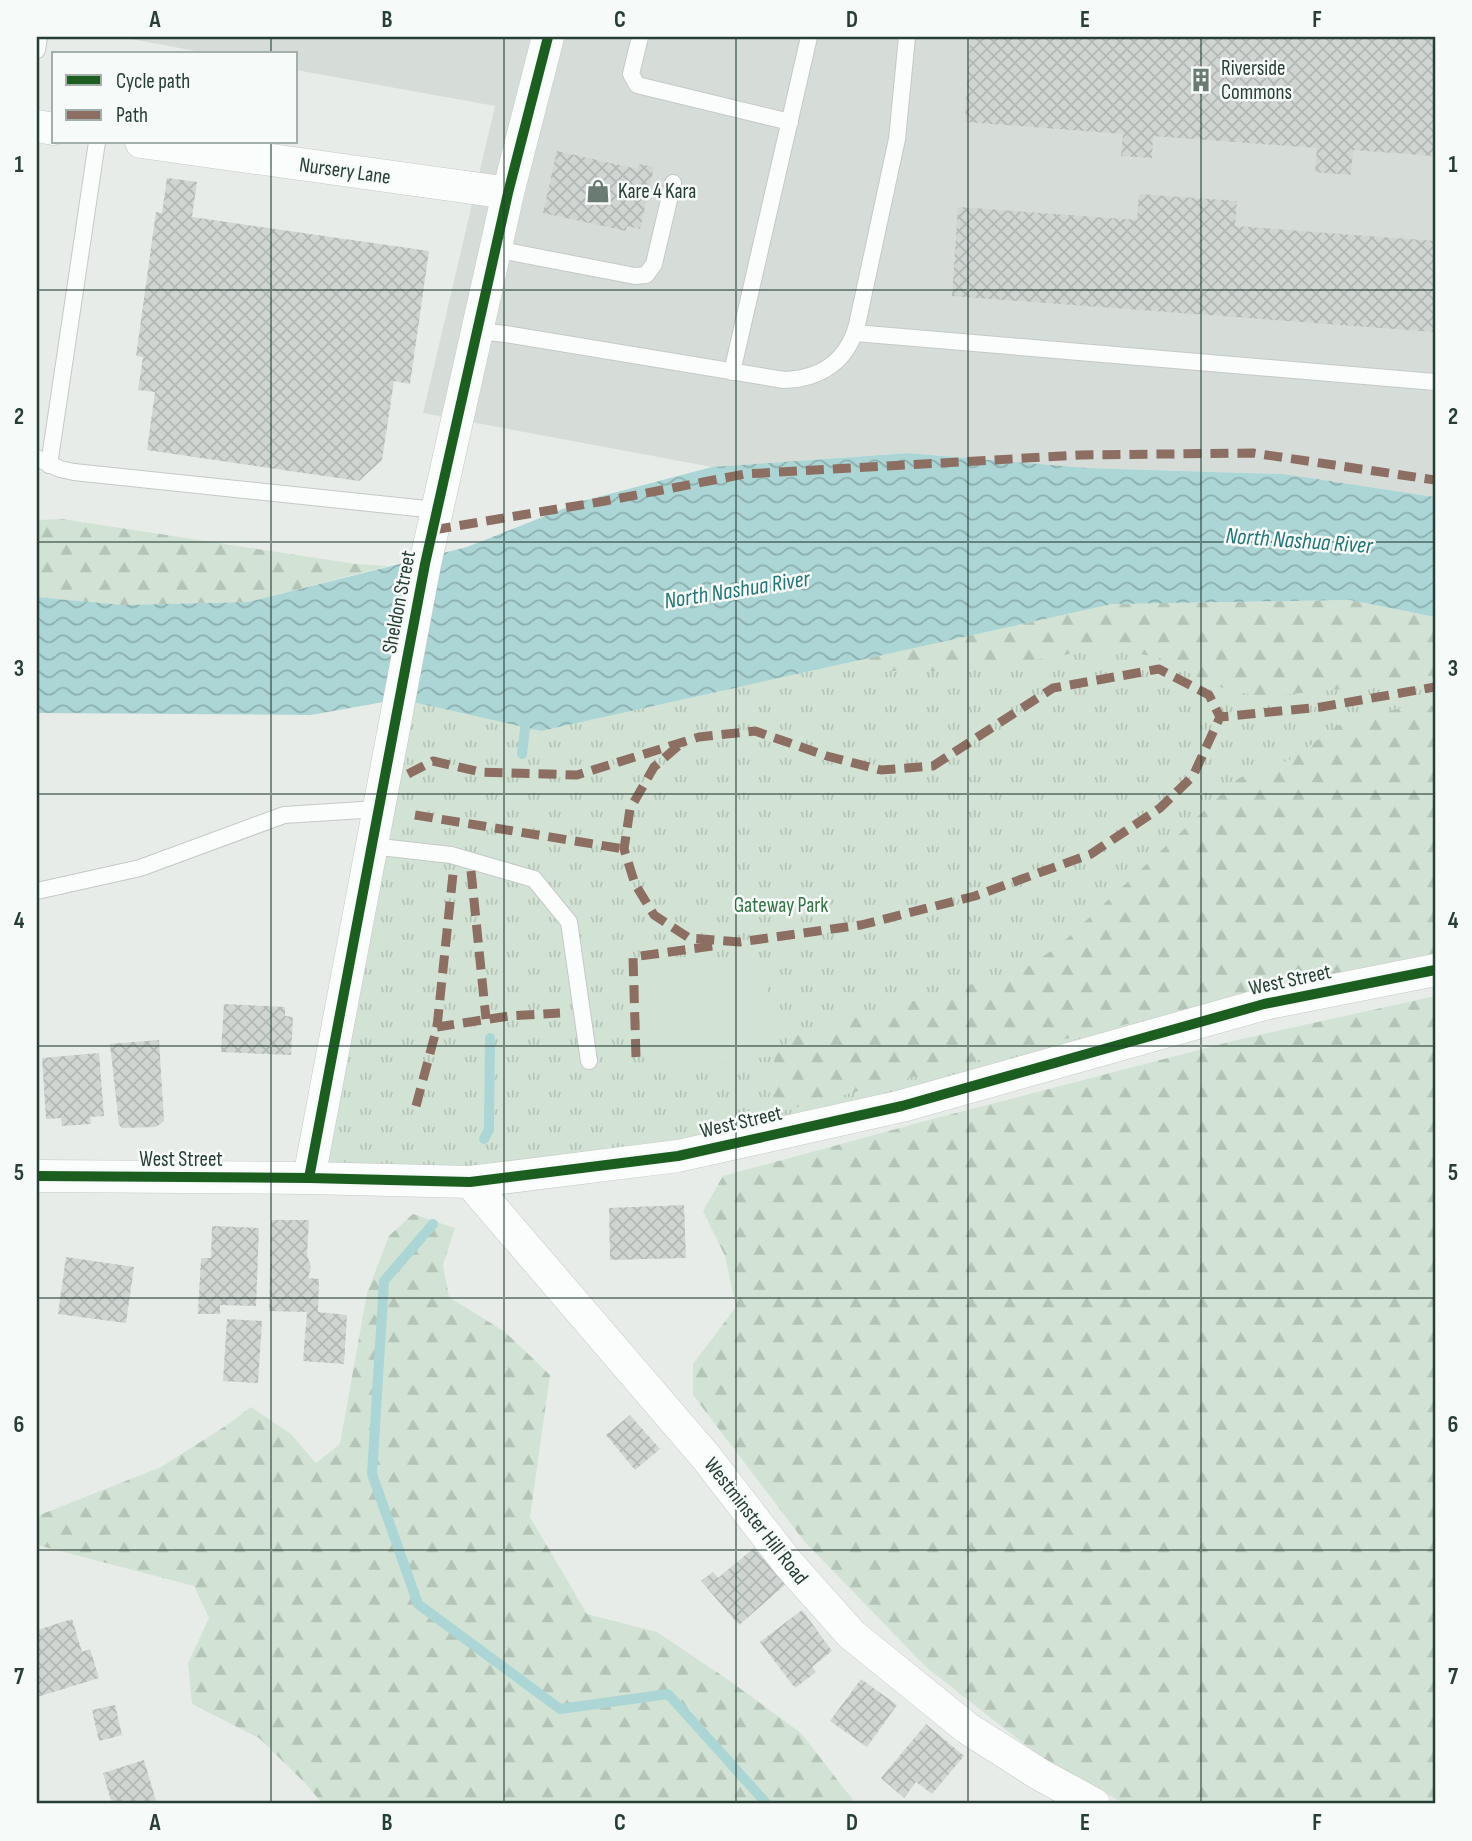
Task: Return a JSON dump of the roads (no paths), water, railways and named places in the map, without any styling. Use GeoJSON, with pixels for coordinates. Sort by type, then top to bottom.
{"type":"FeatureCollection","features":[{"type":"Feature","properties":{"kind":"street","name":"Sheldon Street"},"geometry":{"type":"LineString","coordinates":[[309,1178],[377,809],[436,510],[508,193],[548,37]]}},
{"type":"Feature","properties":{"kind":"street","name":"Nursery Lane"},"geometry":{"type":"LineString","coordinates":[[155,144],[508,193]]}},
{"type":"Feature","properties":{"kind":"street","name":"West Street"},"geometry":{"type":"LineString","coordinates":[[37,1176],[470,1182],[691,1153],[902,1106],[1264,1004],[1435,970]]}},
{"type":"Feature","properties":{"kind":"street","name":"Westminster Hill Road"},"geometry":{"type":"LineString","coordinates":[[470,1182],[706,1457],[787,1562],[851,1634],[967,1728],[1039,1774],[1094,1804]]}},
{"type":"Feature","properties":{"kind":"lane"},"geometry":{"type":"LineString","coordinates":[[37,50],[39,37]]}},
{"type":"Feature","properties":{"kind":"lane"},"geometry":{"type":"LineString","coordinates":[[640,37],[631,74],[637,85],[790,122]]}},
{"type":"Feature","properties":{"kind":"lane"},"geometry":{"type":"LineString","coordinates":[[732,372],[809,37]]}},
{"type":"Feature","properties":{"kind":"lane"},"geometry":{"type":"LineString","coordinates":[[476,331],[784,380],[803,380],[816,375],[841,357],[855,333],[897,139],[907,37]]}},
{"type":"Feature","properties":{"kind":"lane"},"geometry":{"type":"LineString","coordinates":[[97,144],[43,462],[74,472],[436,510]]}},
{"type":"Feature","properties":{"kind":"lane"},"geometry":{"type":"LineString","coordinates":[[495,249],[635,276],[646,275],[654,264],[673,183]]}},
{"type":"Feature","properties":{"kind":"lane"},"geometry":{"type":"LineString","coordinates":[[855,333],[1435,382]]}},
{"type":"Feature","properties":{"kind":"lane"},"geometry":{"type":"LineString","coordinates":[[37,891],[140,868],[284,815],[377,809]]}},
{"type":"Feature","properties":{"kind":"lane"},"geometry":{"type":"LineString","coordinates":[[371,846],[451,855],[534,879],[569,922],[589,1061]]}},
{"type":"Feature","properties":{"kind":"water","name":"North Nashua River"},"geometry":{"type":"Polygon","coordinates":[[[908,453],[1088,468],[1284,474],[1435,497],[1435,617],[1350,600],[1112,604],[541,731],[400,699],[311,715],[37,713],[37,597],[123,605],[248,602],[467,547],[583,501],[712,467],[908,453]]]}},
{"type":"Feature","properties":{"kind":"waterway"},"geometry":{"type":"LineString","coordinates":[[522,754],[525,728]]}},
{"type":"Feature","properties":{"kind":"waterway"},"geometry":{"type":"LineString","coordinates":[[484,1139],[489,1130],[490,1038]]}},
{"type":"Feature","properties":{"kind":"waterway"},"geometry":{"type":"LineString","coordinates":[[433,1224],[384,1281],[372,1474],[418,1604],[560,1709],[668,1694],[767,1804]]}},
{"type":"Feature","properties":{"kind":"place","name":"Riverside Commons"},"geometry":{"type":"Point","coordinates":[1201,80]}},
{"type":"Feature","properties":{"kind":"place","name":"Kare 4 Kara"},"geometry":{"type":"Point","coordinates":[598,191]}},
{"type":"Feature","properties":{"kind":"park label","name":"Gateway Park"},"geometry":{"type":"Point","coordinates":[781,905]}}]}
